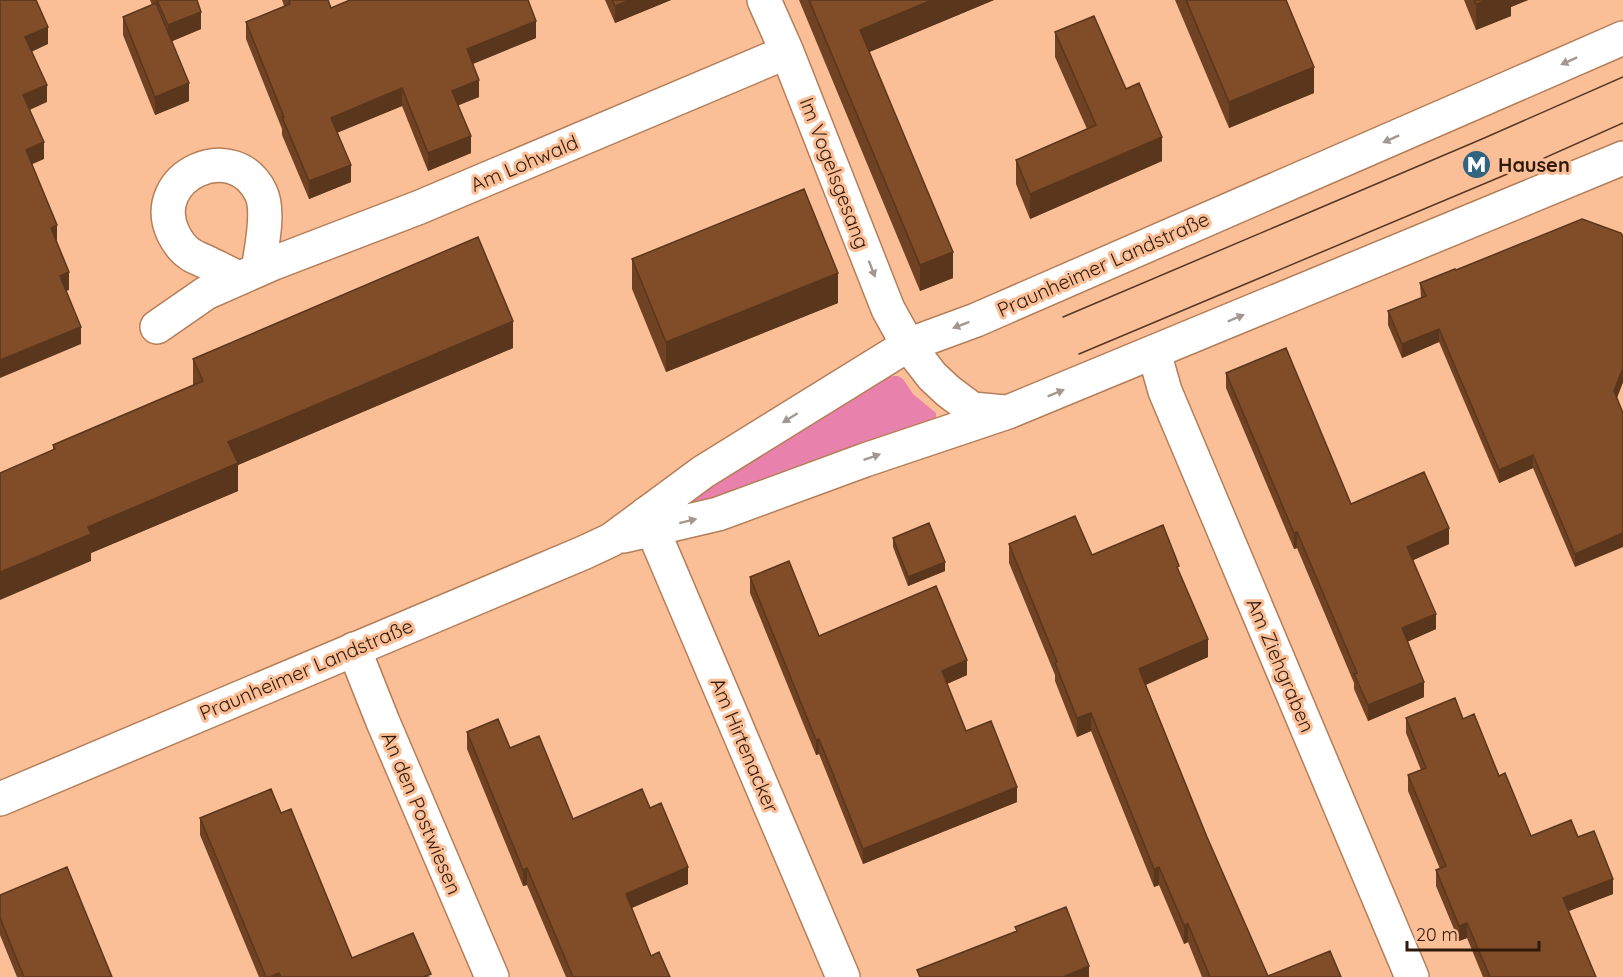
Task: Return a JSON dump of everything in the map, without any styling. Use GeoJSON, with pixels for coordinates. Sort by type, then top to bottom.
{"type":"FeatureCollection","features":[{"type":"Feature","properties":{"kind":"main road","name":"Im Vogelsgesang"},"geometry":{"type":"LineString","coordinates":[[764,0],[787,52],[888,309],[908,345],[932,376],[972,408],[1008,412]]}},
{"type":"Feature","properties":{"kind":"main road","name":"Praunheimer Landstraße"},"geometry":{"type":"LineString","coordinates":[[0,799],[583,553],[649,522],[702,472],[908,345],[976,320],[1623,38]]}},
{"type":"Feature","properties":{"kind":"main road","name":"Am Lohwald"},"geometry":{"type":"LineString","coordinates":[[157,327],[206,293],[249,274],[420,207],[787,52]]}},
{"type":"Feature","properties":{"kind":"main road","name":"Praunheimer Landstraße"},"geometry":{"type":"LineString","coordinates":[[649,522],[718,514],[865,460],[1008,412],[1623,158]]}},
{"type":"Feature","properties":{"kind":"main road","name":"Am Ziehgraben"},"geometry":{"type":"LineString","coordinates":[[1154,352],[1165,391],[1412,977]]}},
{"type":"Feature","properties":{"kind":"main road","name":"Am Hirtenacker"},"geometry":{"type":"LineString","coordinates":[[649,522],[843,977]]}},
{"type":"Feature","properties":{"kind":"main road","name":"An den Postwiesen"},"geometry":{"type":"LineString","coordinates":[[354,649],[492,977]]}},
{"type":"Feature","properties":{"kind":"shaded area"},"geometry":{"type":"Polygon","coordinates":[[[893,376],[903,379],[913,394],[936,413],[936,423],[688,509],[682,496],[893,376]]]}},
{"type":"Feature","properties":{"kind":"building"},"geometry":{"type":"Polygon","coordinates":[[[0,0],[36,0],[48,27],[25,37],[47,85],[23,95],[44,142],[26,150],[57,225],[51,228],[69,272],[60,276],[81,327],[0,360],[0,0]]]}},
{"type":"Feature","properties":{"kind":"building"},"geometry":{"type":"Polygon","coordinates":[[[157,0],[197,0],[201,12],[168,25],[157,0]]]}},
{"type":"Feature","properties":{"kind":"building"},"geometry":{"type":"Polygon","coordinates":[[[289,0],[328,0],[331,8],[350,0],[528,0],[536,21],[467,49],[479,80],[452,91],[471,136],[428,153],[402,88],[331,118],[351,165],[309,181],[246,22],[290,4],[289,0]]]}},
{"type":"Feature","properties":{"kind":"building"},"geometry":{"type":"Polygon","coordinates":[[[612,0],[630,0],[615,6],[612,0]]]}},
{"type":"Feature","properties":{"kind":"building"},"geometry":{"type":"Polygon","coordinates":[[[809,0],[932,0],[860,30],[953,252],[920,265],[809,0]]]}},
{"type":"Feature","properties":{"kind":"building"},"geometry":{"type":"Polygon","coordinates":[[[1186,0],[1286,0],[1314,67],[1229,102],[1186,0]]]}},
{"type":"Feature","properties":{"kind":"building"},"geometry":{"type":"Polygon","coordinates":[[[1474,0],[1487,0],[1476,4],[1474,0]]]}},
{"type":"Feature","properties":{"kind":"building"},"geometry":{"type":"Polygon","coordinates":[[[156,3],[189,83],[155,97],[123,17],[156,3]]]}},
{"type":"Feature","properties":{"kind":"building"},"geometry":{"type":"Polygon","coordinates":[[[1094,16],[1126,89],[1139,83],[1162,137],[1030,194],[1016,160],[1096,125],[1055,32],[1094,16]]]}},
{"type":"Feature","properties":{"kind":"building"},"geometry":{"type":"Polygon","coordinates":[[[804,189],[838,273],[666,342],[632,259],[804,189]]]}},
{"type":"Feature","properties":{"kind":"building"},"geometry":{"type":"Polygon","coordinates":[[[1582,219],[1621,233],[1623,237],[1623,368],[1614,391],[1623,413],[1623,533],[1575,554],[1533,455],[1499,470],[1439,329],[1402,344],[1388,311],[1426,296],[1420,283],[1582,219]]]}},
{"type":"Feature","properties":{"kind":"building"},"geometry":{"type":"Polygon","coordinates":[[[478,237],[513,321],[228,442],[238,463],[88,527],[91,534],[0,572],[0,473],[55,449],[53,445],[203,381],[193,359],[478,237]]]}},
{"type":"Feature","properties":{"kind":"building"},"geometry":{"type":"Polygon","coordinates":[[[1286,348],[1351,504],[1424,472],[1449,528],[1407,547],[1436,614],[1402,628],[1424,682],[1368,705],[1354,674],[1357,673],[1297,532],[1294,533],[1226,373],[1286,348]]]}},
{"type":"Feature","properties":{"kind":"building"},"geometry":{"type":"Polygon","coordinates":[[[1075,516],[1092,555],[1163,525],[1179,566],[1177,567],[1208,639],[1139,669],[1207,837],[1268,976],[1330,951],[1341,977],[1210,977],[1188,924],[1184,925],[1159,867],[1154,869],[1091,713],[1077,718],[1009,544],[1075,516]]]}},
{"type":"Feature","properties":{"kind":"building"},"geometry":{"type":"Polygon","coordinates":[[[929,523],[945,562],[908,577],[893,538],[929,523]]]}},
{"type":"Feature","properties":{"kind":"building"},"geometry":{"type":"Polygon","coordinates":[[[789,561],[819,636],[936,586],[967,660],[942,671],[966,731],[991,721],[1017,787],[863,849],[750,577],[789,561]]]}},
{"type":"Feature","properties":{"kind":"building"},"geometry":{"type":"Polygon","coordinates":[[[1455,698],[1463,719],[1474,714],[1499,776],[1505,773],[1531,836],[1571,820],[1578,837],[1594,831],[1613,879],[1563,898],[1596,977],[1490,977],[1467,923],[1459,926],[1436,870],[1446,866],[1408,775],[1426,768],[1406,718],[1455,698]]]}},
{"type":"Feature","properties":{"kind":"building"},"geometry":{"type":"Polygon","coordinates":[[[498,719],[510,748],[539,736],[573,819],[642,789],[650,808],[661,803],[688,867],[626,894],[651,956],[659,952],[670,977],[573,977],[527,868],[523,870],[467,732],[498,719]]]}},
{"type":"Feature","properties":{"kind":"building"},"geometry":{"type":"Polygon","coordinates":[[[271,789],[281,813],[291,809],[352,958],[413,933],[431,974],[423,977],[281,977],[279,973],[266,977],[200,818],[271,789]]]}},
{"type":"Feature","properties":{"kind":"building"},"geometry":{"type":"Polygon","coordinates":[[[67,867],[112,977],[24,977],[0,918],[0,895],[67,867]]]}},
{"type":"Feature","properties":{"kind":"building"},"geometry":{"type":"Polygon","coordinates":[[[1066,907],[1089,966],[1063,977],[920,977],[917,970],[1017,931],[1015,927],[1066,907]]]}},
{"type":"Feature","properties":{"kind":"tram line"},"geometry":{"type":"LineString","coordinates":[[1063,317],[1623,77]]}},
{"type":"Feature","properties":{"kind":"tram line"},"geometry":{"type":"LineString","coordinates":[[1079,354],[1524,167],[1623,123]]}},
{"type":"Feature","properties":{"kind":"place","name":"Hausen"},"geometry":{"type":"Point","coordinates":[1477,164]}}]}
